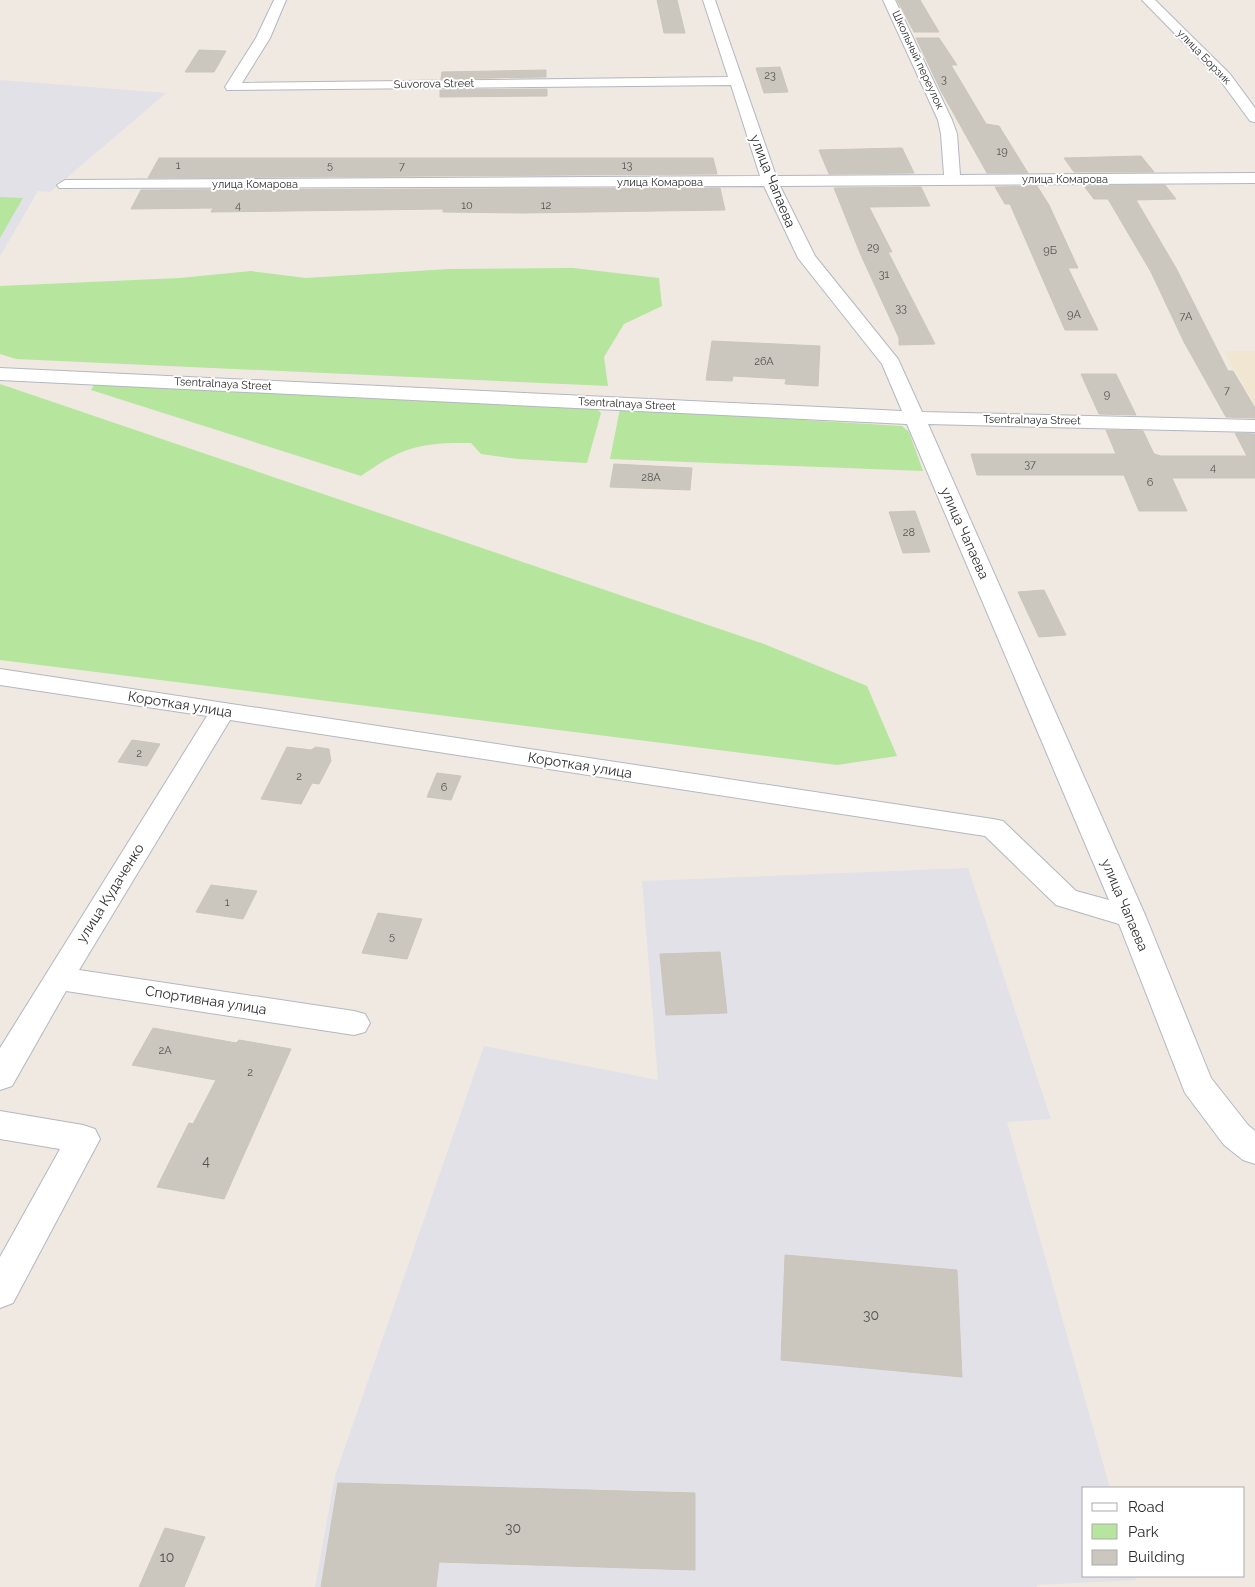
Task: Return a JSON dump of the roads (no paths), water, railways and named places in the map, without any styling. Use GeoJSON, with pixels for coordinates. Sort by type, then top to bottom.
{"type":"FeatureCollection","features":[{"type":"Feature","properties":{"kind":"street","name":"Suvorova Street"},"geometry":{"type":"LineString","coordinates":[[280,0],[263,38],[232,87],[736,81]]}},
{"type":"Feature","properties":{"kind":"street","name":"улица Чапаева"},"geometry":{"type":"LineString","coordinates":[[709,0],[770,182],[786,219],[807,258],[891,363],[1131,917],[1197,1084],[1236,1135],[1255,1150]]}},
{"type":"Feature","properties":{"kind":"street","name":"Школьный переулок"},"geometry":{"type":"LineString","coordinates":[[889,0],[945,120],[949,134],[952,180]]}},
{"type":"Feature","properties":{"kind":"street","name":"улица Борзик"},"geometry":{"type":"LineString","coordinates":[[1148,0],[1225,77],[1255,118]]}},
{"type":"Feature","properties":{"kind":"street","name":"улица Комарова"},"geometry":{"type":"LineString","coordinates":[[65,185],[1255,178]]}},
{"type":"Feature","properties":{"kind":"street","name":"Tsentralnaya Street"},"geometry":{"type":"LineString","coordinates":[[0,374],[914,418],[1255,426]]}},
{"type":"Feature","properties":{"kind":"street","name":"Короткая улица"},"geometry":{"type":"LineString","coordinates":[[0,677],[993,828],[1066,898],[1131,917]]}},
{"type":"Feature","properties":{"kind":"street","name":"улица Кудаченко"},"geometry":{"type":"LineString","coordinates":[[0,1077],[58,978],[223,711]]}},
{"type":"Feature","properties":{"kind":"street","name":"Спортивная улица"},"geometry":{"type":"LineString","coordinates":[[58,978],[354,1023]]}},
{"type":"Feature","properties":{"kind":"street"},"geometry":{"type":"LineString","coordinates":[[0,1125],[83,1139],[0,1292]]}}]}
